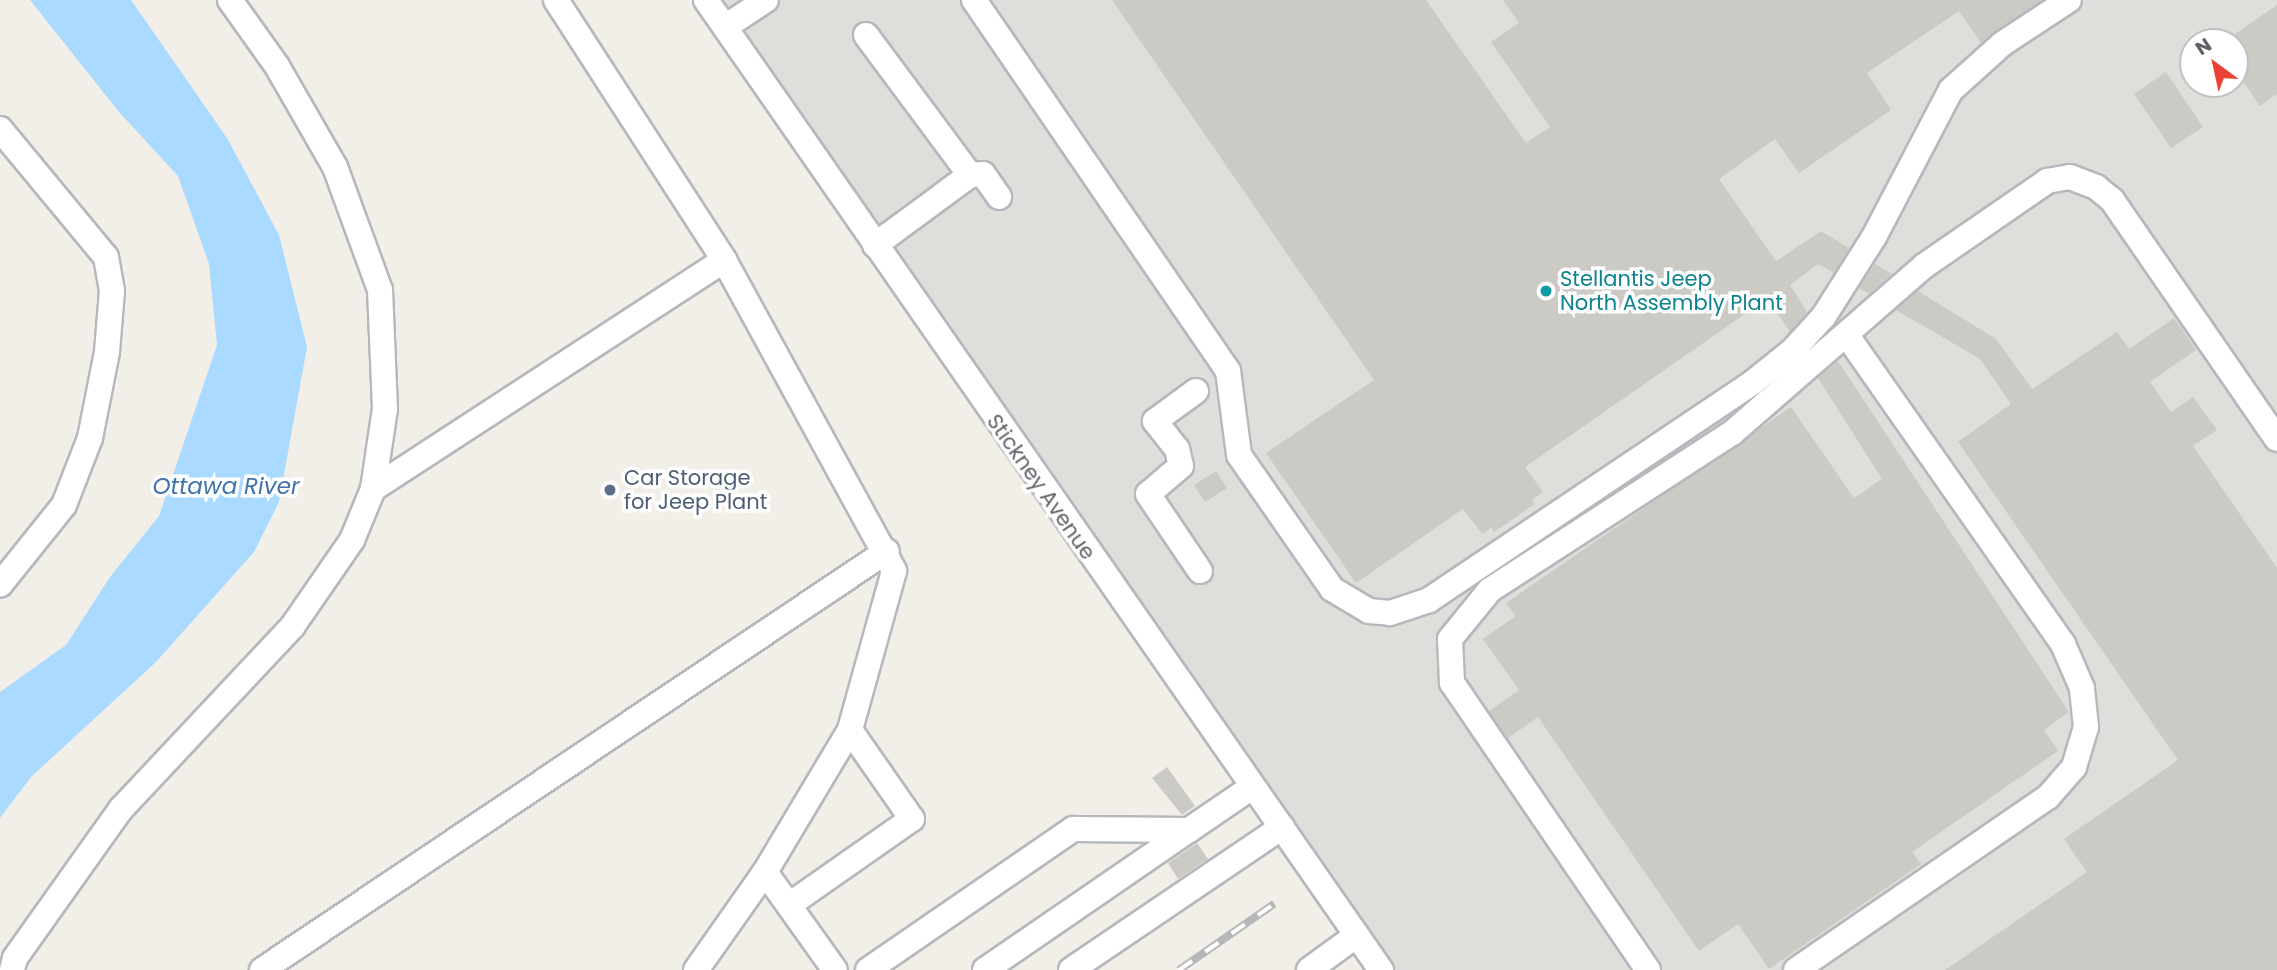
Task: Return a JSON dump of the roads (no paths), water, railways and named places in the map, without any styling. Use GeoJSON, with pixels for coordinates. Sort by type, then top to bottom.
{"type":"FeatureCollection","features":[{"type":"Feature","properties":{"kind":"street"},"geometry":{"type":"LineString","coordinates":[[12,970],[15,958],[121,809],[292,627],[352,540],[373,489],[385,410],[380,290],[335,167],[277,66],[230,0]]}},
{"type":"Feature","properties":{"kind":"street"},"geometry":{"type":"LineString","coordinates":[[556,0],[724,260],[887,551],[894,571],[850,730],[765,872],[696,970]]}},
{"type":"Feature","properties":{"kind":"street","name":"Stickney Avenue"},"geometry":{"type":"LineString","coordinates":[[706,0],[1381,970]]}},
{"type":"Feature","properties":{"kind":"street"},"geometry":{"type":"LineString","coordinates":[[725,27],[765,0]]}},
{"type":"Feature","properties":{"kind":"street"},"geometry":{"type":"LineString","coordinates":[[974,0],[1228,371],[1239,455],[1332,589],[1369,611],[1390,614],[1429,600],[1752,383],[1792,351],[1824,316],[1874,237],[1951,90],[2002,44],[2068,0]]}},
{"type":"Feature","properties":{"kind":"street"},"geometry":{"type":"LineString","coordinates":[[866,35],[970,175]]}},
{"type":"Feature","properties":{"kind":"street"},"geometry":{"type":"LineString","coordinates":[[0,129],[106,257],[112,291],[107,352],[86,449],[64,505],[0,585]]}},
{"type":"Feature","properties":{"kind":"street"},"geometry":{"type":"LineString","coordinates":[[875,245],[970,175],[983,174],[999,197]]}},
{"type":"Feature","properties":{"kind":"street"},"geometry":{"type":"LineString","coordinates":[[1648,970],[1452,683],[1450,639],[1490,590],[1732,433],[1924,266],[2009,204],[2047,181],[2070,177],[2096,187],[2112,200],[2277,439]]}},
{"type":"Feature","properties":{"kind":"street"},"geometry":{"type":"LineString","coordinates":[[373,489],[724,260]]}},
{"type":"Feature","properties":{"kind":"street"},"geometry":{"type":"LineString","coordinates":[[1797,970],[2048,797],[2074,767],[2086,727],[2082,688],[2063,644],[1847,335]]}},
{"type":"Feature","properties":{"kind":"street"},"geometry":{"type":"LineString","coordinates":[[1196,391],[1155,421],[1177,449],[1181,466],[1148,494],[1200,571]]}},
{"type":"Feature","properties":{"kind":"street"},"geometry":{"type":"LineString","coordinates":[[262,970],[887,551]]}},
{"type":"Feature","properties":{"kind":"street"},"geometry":{"type":"LineString","coordinates":[[789,905],[912,819],[850,730]]}},
{"type":"Feature","properties":{"kind":"street"},"geometry":{"type":"LineString","coordinates":[[985,970],[1252,787]]}},
{"type":"Feature","properties":{"kind":"street"},"geometry":{"type":"LineString","coordinates":[[1071,970],[1282,827]]}},
{"type":"Feature","properties":{"kind":"street"},"geometry":{"type":"LineString","coordinates":[[867,970],[1073,829],[1189,830]]}},
{"type":"Feature","properties":{"kind":"street"},"geometry":{"type":"LineString","coordinates":[[765,872],[835,970]]}},
{"type":"Feature","properties":{"kind":"street"},"geometry":{"type":"LineString","coordinates":[[1309,970],[1357,935]]}},
{"type":"Feature","properties":{"kind":"water","name":"Ottawa River"},"geometry":{"type":"Polygon","coordinates":[[[30,0],[131,0],[227,138],[279,235],[307,347],[279,502],[254,552],[156,662],[31,777],[0,818],[0,692],[66,645],[110,577],[159,516],[217,345],[209,264],[178,176],[119,112],[30,0]]]}},
{"type":"Feature","properties":{"kind":"railway"},"geometry":{"type":"LineString","coordinates":[[1179,970],[1274,904]]}},
{"type":"Feature","properties":{"kind":"place","name":"Stellantis Jeep North Assembly Plant"},"geometry":{"type":"Point","coordinates":[1546,291]}},
{"type":"Feature","properties":{"kind":"place","name":"Car Storage for Jeep Plant"},"geometry":{"type":"Point","coordinates":[610,490]}}]}
